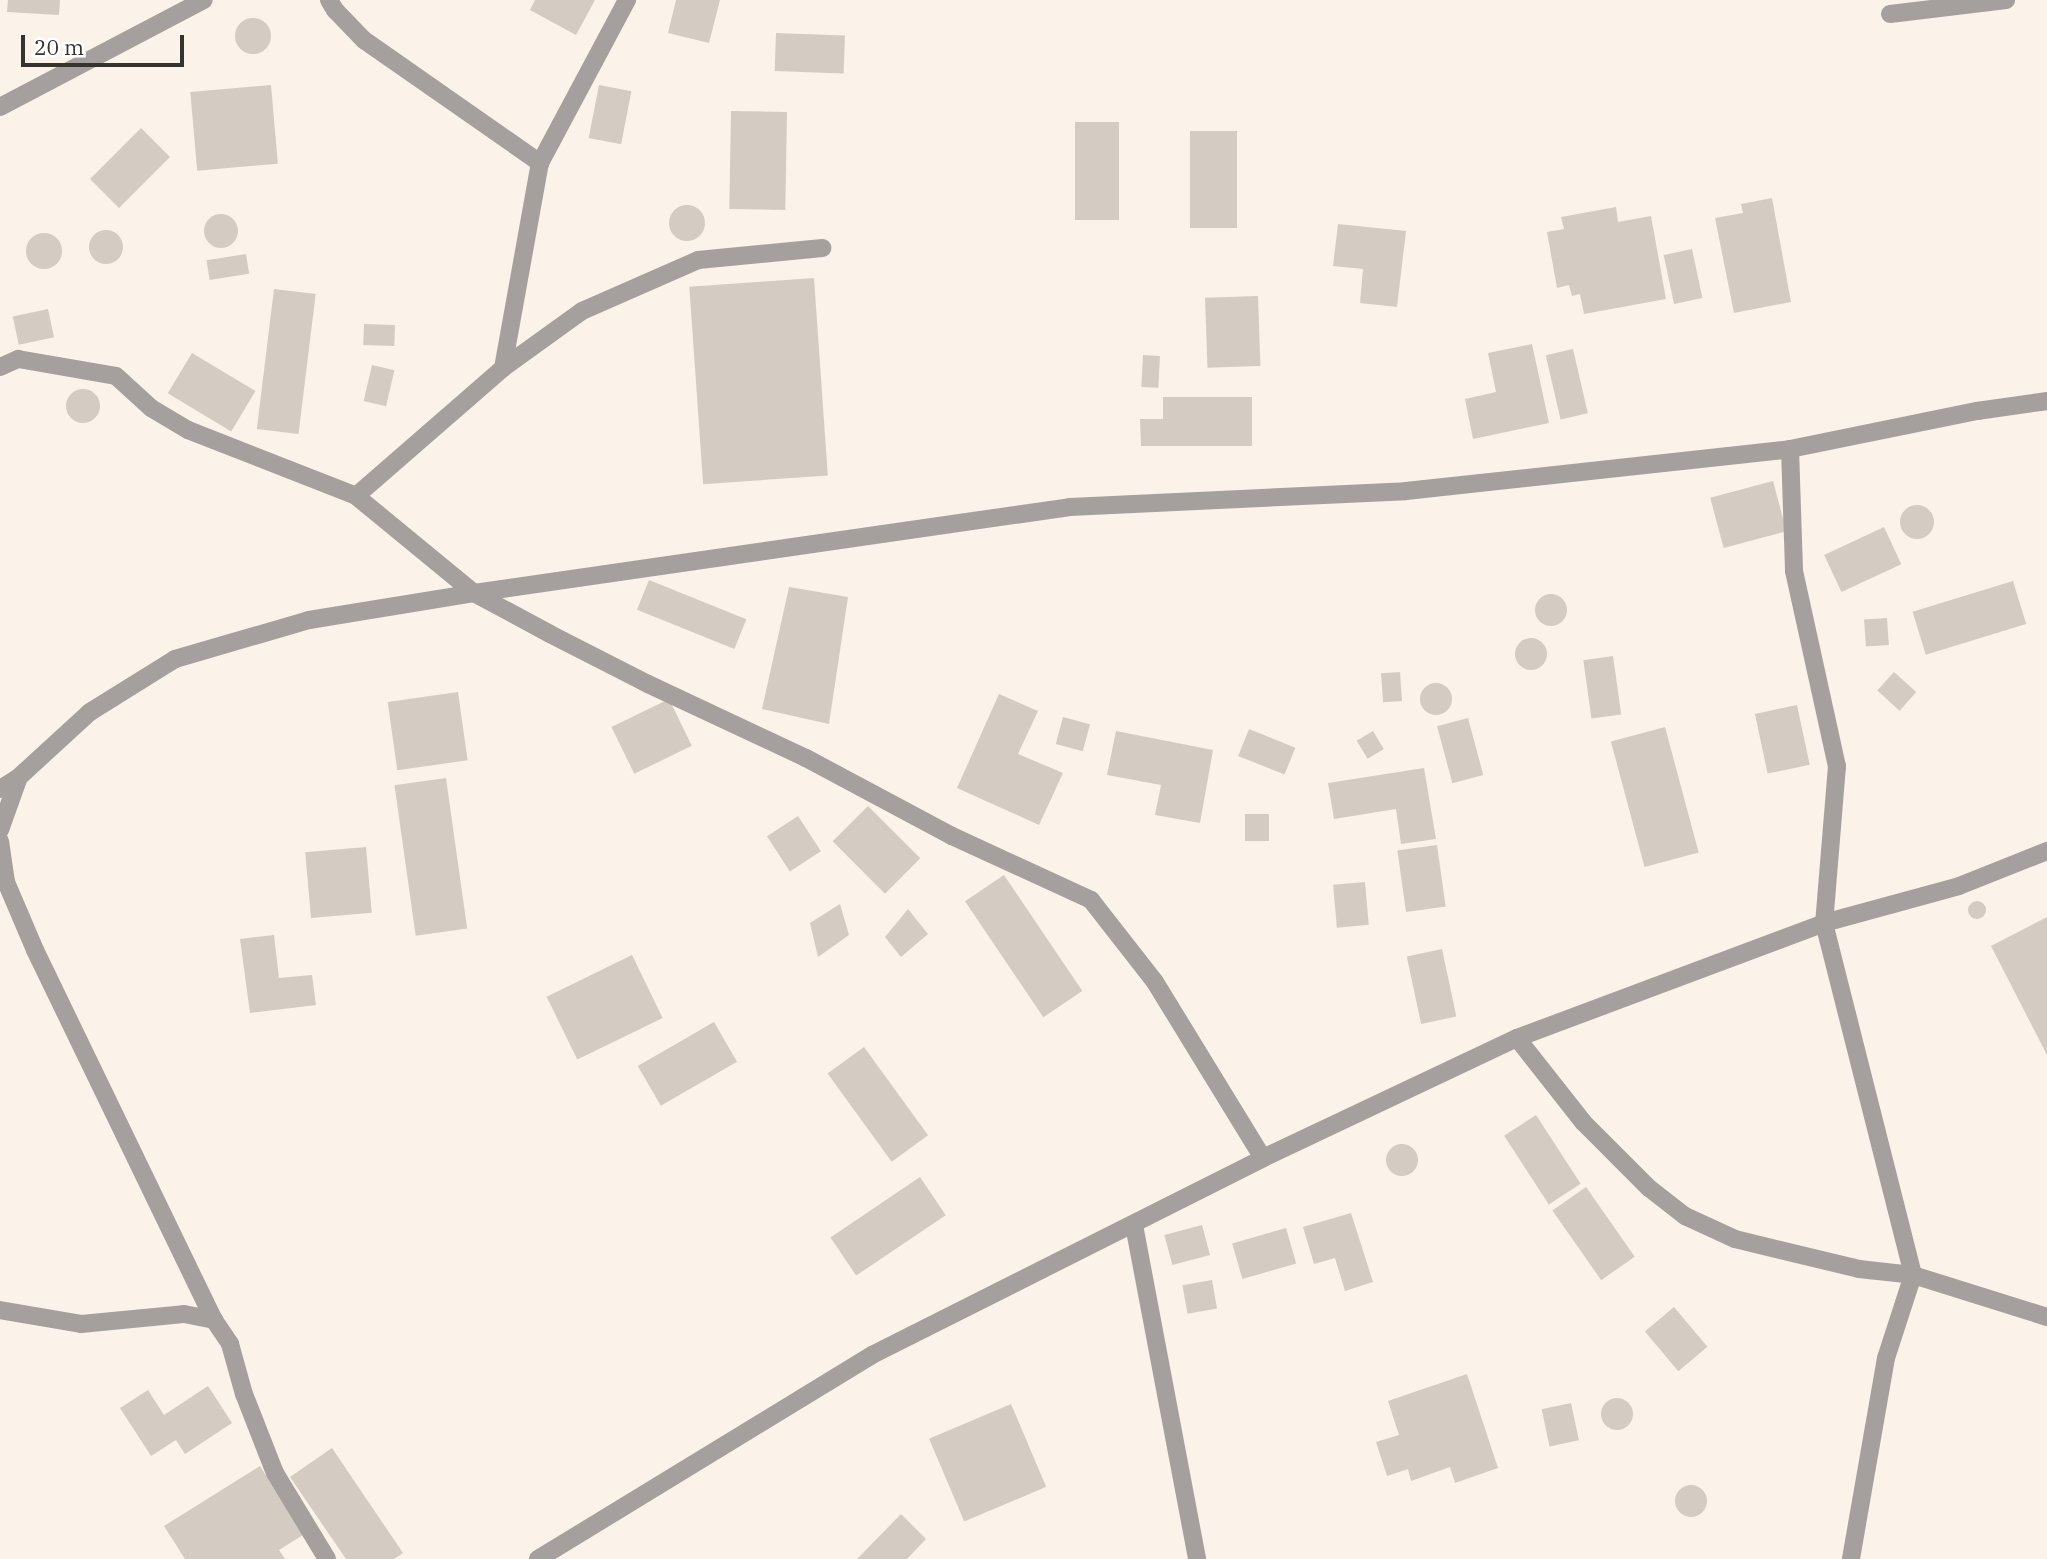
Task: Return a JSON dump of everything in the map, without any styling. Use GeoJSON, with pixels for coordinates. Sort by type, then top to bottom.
{"type":"FeatureCollection","features":[{"type":"Feature","properties":{"kind":"street"},"geometry":{"type":"LineString","coordinates":[[0,107],[204,0]]}},
{"type":"Feature","properties":{"kind":"street"},"geometry":{"type":"LineString","coordinates":[[329,0],[364,40],[540,163]]}},
{"type":"Feature","properties":{"kind":"street"},"geometry":{"type":"LineString","coordinates":[[503,368],[540,163],[626,0]]}},
{"type":"Feature","properties":{"kind":"street"},"geometry":{"type":"LineString","coordinates":[[1890,14],[2006,0]]}},
{"type":"Feature","properties":{"kind":"street"},"geometry":{"type":"LineString","coordinates":[[356,496],[503,368],[582,311],[698,260],[822,248]]}},
{"type":"Feature","properties":{"kind":"street"},"geometry":{"type":"LineString","coordinates":[[0,368],[18,359],[116,376],[151,408],[188,430],[356,496],[474,593],[648,684],[806,758],[952,836],[1091,900],[1155,982],[1263,1158]]}},
{"type":"Feature","properties":{"kind":"street"},"geometry":{"type":"LineString","coordinates":[[0,789],[19,777],[90,712],[175,659],[309,620],[474,593],[1070,507],[1406,491],[1790,449],[1977,411],[2047,401]]}},
{"type":"Feature","properties":{"kind":"street"},"geometry":{"type":"LineString","coordinates":[[1790,449],[1794,572],[1837,766],[1824,923],[1913,1275],[1886,1358],[1851,1559]]}},
{"type":"Feature","properties":{"kind":"street"},"geometry":{"type":"LineString","coordinates":[[0,830],[19,777]]}},
{"type":"Feature","properties":{"kind":"street"},"geometry":{"type":"LineString","coordinates":[[0,841],[6,882],[35,950],[214,1320],[230,1344],[244,1394],[275,1472],[327,1559]]}},
{"type":"Feature","properties":{"kind":"street"},"geometry":{"type":"LineString","coordinates":[[538,1559],[872,1355],[1263,1158],[1517,1038],[1824,923],[1959,886],[2047,851]]}},
{"type":"Feature","properties":{"kind":"street"},"geometry":{"type":"LineString","coordinates":[[1517,1038],[1584,1123],[1649,1188],[1685,1216],[1735,1239],[1858,1269],[1913,1275],[2047,1317]]}},
{"type":"Feature","properties":{"kind":"street"},"geometry":{"type":"LineString","coordinates":[[1134,1225],[1197,1559]]}},
{"type":"Feature","properties":{"kind":"street"},"geometry":{"type":"LineString","coordinates":[[0,1310],[81,1324],[184,1314],[214,1320]]}},
{"type":"Feature","properties":{"kind":"building"},"geometry":{"type":"Polygon","coordinates":[[[8,0],[60,0],[59,15],[7,12],[8,0]]]}},
{"type":"Feature","properties":{"kind":"building"},"geometry":{"type":"Polygon","coordinates":[[[535,0],[595,0],[576,35],[530,10],[535,0]]]}},
{"type":"Feature","properties":{"kind":"building"},"geometry":{"type":"Polygon","coordinates":[[[676,0],[720,0],[709,43],[668,33],[676,0]]]}},
{"type":"Feature","properties":{"kind":"building"},"geometry":{"type":"Polygon","coordinates":[[[253,18],[265,24],[271,36],[265,48],[253,54],[241,48],[235,36],[241,24],[253,18]]]}},
{"type":"Feature","properties":{"kind":"building"},"geometry":{"type":"Polygon","coordinates":[[[776,33],[845,35],[844,73],[775,71],[776,33]]]}},
{"type":"Feature","properties":{"kind":"building"},"geometry":{"type":"Polygon","coordinates":[[[271,85],[278,164],[197,171],[190,92],[271,85]]]}},
{"type":"Feature","properties":{"kind":"building"},"geometry":{"type":"Polygon","coordinates":[[[599,85],[631,91],[621,144],[589,138],[599,85]]]}},
{"type":"Feature","properties":{"kind":"building"},"geometry":{"type":"Polygon","coordinates":[[[731,111],[787,112],[785,210],[729,209],[731,111]]]}},
{"type":"Feature","properties":{"kind":"building"},"geometry":{"type":"Polygon","coordinates":[[[1075,122],[1119,122],[1119,220],[1075,220],[1075,122]]]}},
{"type":"Feature","properties":{"kind":"building"},"geometry":{"type":"Polygon","coordinates":[[[141,128],[170,157],[119,208],[90,179],[141,128]]]}},
{"type":"Feature","properties":{"kind":"building"},"geometry":{"type":"Polygon","coordinates":[[[1190,131],[1237,131],[1237,228],[1190,228],[1190,131]]]}},
{"type":"Feature","properties":{"kind":"building"},"geometry":{"type":"Polygon","coordinates":[[[1772,198],[1791,302],[1734,313],[1715,218],[1743,213],[1741,204],[1772,198]]]}},
{"type":"Feature","properties":{"kind":"building"},"geometry":{"type":"Polygon","coordinates":[[[687,205],[699,211],[705,223],[699,235],[687,241],[675,235],[669,223],[675,211],[687,205]]]}},
{"type":"Feature","properties":{"kind":"building"},"geometry":{"type":"Polygon","coordinates":[[[1616,207],[1618,222],[1651,216],[1666,299],[1584,314],[1580,294],[1572,296],[1569,285],[1557,288],[1547,232],[1564,229],[1561,217],[1616,207]]]}},
{"type":"Feature","properties":{"kind":"building"},"geometry":{"type":"Polygon","coordinates":[[[221,214],[233,219],[238,231],[233,243],[221,248],[209,243],[204,231],[209,219],[221,214]]]}},
{"type":"Feature","properties":{"kind":"building"},"geometry":{"type":"Polygon","coordinates":[[[1338,224],[1406,231],[1397,307],[1360,303],[1363,269],[1333,266],[1338,224]]]}},
{"type":"Feature","properties":{"kind":"building"},"geometry":{"type":"Polygon","coordinates":[[[106,230],[118,235],[123,247],[118,259],[106,264],[94,259],[89,247],[94,235],[106,230]]]}},
{"type":"Feature","properties":{"kind":"building"},"geometry":{"type":"Polygon","coordinates":[[[44,233],[56,239],[62,251],[56,263],[44,269],[32,263],[26,251],[32,239],[44,233]]]}},
{"type":"Feature","properties":{"kind":"building"},"geometry":{"type":"Polygon","coordinates":[[[1692,249],[1702,298],[1674,304],[1664,255],[1692,249]]]}},
{"type":"Feature","properties":{"kind":"building"},"geometry":{"type":"Polygon","coordinates":[[[246,254],[249,274],[210,280],[206,260],[246,254]]]}},
{"type":"Feature","properties":{"kind":"building"},"geometry":{"type":"Polygon","coordinates":[[[814,278],[828,476],[703,484],[689,287],[814,278]]]}},
{"type":"Feature","properties":{"kind":"building"},"geometry":{"type":"Polygon","coordinates":[[[274,289],[316,294],[299,434],[257,429],[274,289]]]}},
{"type":"Feature","properties":{"kind":"building"},"geometry":{"type":"Polygon","coordinates":[[[1258,296],[1260,366],[1207,368],[1205,298],[1258,296]]]}},
{"type":"Feature","properties":{"kind":"building"},"geometry":{"type":"Polygon","coordinates":[[[48,309],[54,337],[19,345],[13,316],[48,309]]]}},
{"type":"Feature","properties":{"kind":"building"},"geometry":{"type":"Polygon","coordinates":[[[364,324],[395,325],[394,346],[363,345],[364,324]]]}},
{"type":"Feature","properties":{"kind":"building"},"geometry":{"type":"Polygon","coordinates":[[[1532,344],[1549,423],[1473,439],[1465,399],[1496,392],[1488,353],[1532,344]]]}},
{"type":"Feature","properties":{"kind":"building"},"geometry":{"type":"Polygon","coordinates":[[[1573,349],[1588,413],[1561,420],[1546,355],[1573,349]]]}},
{"type":"Feature","properties":{"kind":"building"},"geometry":{"type":"Polygon","coordinates":[[[192,353],[255,391],[231,431],[168,393],[192,353]]]}},
{"type":"Feature","properties":{"kind":"building"},"geometry":{"type":"Polygon","coordinates":[[[1143,355],[1160,356],[1158,388],[1141,387],[1143,355]]]}},
{"type":"Feature","properties":{"kind":"building"},"geometry":{"type":"Polygon","coordinates":[[[372,365],[394,370],[386,406],[364,401],[372,365]]]}},
{"type":"Feature","properties":{"kind":"building"},"geometry":{"type":"Polygon","coordinates":[[[83,389],[95,394],[100,406],[95,418],[83,423],[71,418],[66,406],[71,394],[83,389]]]}},
{"type":"Feature","properties":{"kind":"building"},"geometry":{"type":"Polygon","coordinates":[[[1163,397],[1252,397],[1252,446],[1141,446],[1140,419],[1163,419],[1163,397]]]}},
{"type":"Feature","properties":{"kind":"building"},"geometry":{"type":"Polygon","coordinates":[[[1773,481],[1786,531],[1724,548],[1710,498],[1773,481]]]}},
{"type":"Feature","properties":{"kind":"building"},"geometry":{"type":"Polygon","coordinates":[[[1917,505],[1929,510],[1934,522],[1929,534],[1917,539],[1905,534],[1900,522],[1905,510],[1917,505]]]}},
{"type":"Feature","properties":{"kind":"building"},"geometry":{"type":"Polygon","coordinates":[[[1884,527],[1901,564],[1842,592],[1824,555],[1884,527]]]}},
{"type":"Feature","properties":{"kind":"building"},"geometry":{"type":"Polygon","coordinates":[[[649,580],[746,619],[734,649],[637,610],[649,580]]]}},
{"type":"Feature","properties":{"kind":"building"},"geometry":{"type":"Polygon","coordinates":[[[2013,581],[2026,624],[1926,655],[1913,612],[2013,581]]]}},
{"type":"Feature","properties":{"kind":"building"},"geometry":{"type":"Polygon","coordinates":[[[789,587],[848,597],[829,724],[762,709],[789,587]]]}},
{"type":"Feature","properties":{"kind":"building"},"geometry":{"type":"Polygon","coordinates":[[[1551,594],[1562,599],[1567,610],[1562,621],[1551,626],[1540,621],[1535,610],[1540,599],[1551,594]]]}},
{"type":"Feature","properties":{"kind":"building"},"geometry":{"type":"Polygon","coordinates":[[[1887,618],[1889,645],[1866,647],[1864,620],[1887,618]]]}},
{"type":"Feature","properties":{"kind":"building"},"geometry":{"type":"Polygon","coordinates":[[[1531,638],[1542,643],[1547,654],[1542,665],[1531,670],[1520,665],[1515,654],[1520,643],[1531,638]]]}},
{"type":"Feature","properties":{"kind":"building"},"geometry":{"type":"Polygon","coordinates":[[[1613,656],[1621,714],[1592,719],[1583,660],[1613,656]]]}},
{"type":"Feature","properties":{"kind":"building"},"geometry":{"type":"Polygon","coordinates":[[[1400,672],[1402,701],[1383,702],[1381,673],[1400,672]]]}},
{"type":"Feature","properties":{"kind":"building"},"geometry":{"type":"Polygon","coordinates":[[[1894,672],[1916,692],[1900,711],[1877,691],[1894,672]]]}},
{"type":"Feature","properties":{"kind":"building"},"geometry":{"type":"Polygon","coordinates":[[[1436,683],[1447,688],[1452,699],[1447,710],[1436,715],[1425,710],[1420,699],[1425,688],[1436,683]]]}},
{"type":"Feature","properties":{"kind":"building"},"geometry":{"type":"Polygon","coordinates":[[[458,692],[468,760],[397,770],[388,702],[458,692]]]}},
{"type":"Feature","properties":{"kind":"building"},"geometry":{"type":"Polygon","coordinates":[[[999,694],[1038,711],[1018,754],[1063,773],[1039,825],[957,788],[999,694]]]}},
{"type":"Feature","properties":{"kind":"building"},"geometry":{"type":"Polygon","coordinates":[[[669,699],[692,746],[634,774],[611,727],[669,699]]]}},
{"type":"Feature","properties":{"kind":"building"},"geometry":{"type":"Polygon","coordinates":[[[1797,705],[1810,765],[1768,774],[1755,714],[1797,705]]]}},
{"type":"Feature","properties":{"kind":"building"},"geometry":{"type":"Polygon","coordinates":[[[1063,717],[1090,724],[1083,751],[1056,744],[1063,717]]]}},
{"type":"Feature","properties":{"kind":"building"},"geometry":{"type":"Polygon","coordinates":[[[1468,718],[1483,775],[1452,783],[1437,726],[1468,718]]]}},
{"type":"Feature","properties":{"kind":"building"},"geometry":{"type":"Polygon","coordinates":[[[1665,727],[1699,853],[1645,867],[1611,741],[1665,727]]]}},
{"type":"Feature","properties":{"kind":"building"},"geometry":{"type":"Polygon","coordinates":[[[1249,729],[1295,748],[1284,775],[1238,756],[1249,729]]]}},
{"type":"Feature","properties":{"kind":"building"},"geometry":{"type":"Polygon","coordinates":[[[1116,731],[1213,750],[1200,823],[1155,815],[1161,785],[1107,775],[1116,731]]]}},
{"type":"Feature","properties":{"kind":"building"},"geometry":{"type":"Polygon","coordinates":[[[1373,731],[1384,749],[1368,759],[1357,741],[1373,731]]]}},
{"type":"Feature","properties":{"kind":"building"},"geometry":{"type":"Polygon","coordinates":[[[1424,768],[1436,839],[1401,844],[1396,809],[1334,819],[1328,783],[1424,768]]]}},
{"type":"Feature","properties":{"kind":"building"},"geometry":{"type":"Polygon","coordinates":[[[446,778],[467,929],[416,936],[395,785],[446,778]]]}},
{"type":"Feature","properties":{"kind":"building"},"geometry":{"type":"Polygon","coordinates":[[[868,806],[920,858],[885,894],[833,841],[868,806]]]}},
{"type":"Feature","properties":{"kind":"building"},"geometry":{"type":"Polygon","coordinates":[[[1245,814],[1269,814],[1269,841],[1245,841],[1245,814]]]}},
{"type":"Feature","properties":{"kind":"building"},"geometry":{"type":"Polygon","coordinates":[[[798,816],[821,851],[790,871],[767,836],[798,816]]]}},
{"type":"Feature","properties":{"kind":"building"},"geometry":{"type":"Polygon","coordinates":[[[1437,845],[1446,906],[1406,912],[1397,851],[1437,845]]]}},
{"type":"Feature","properties":{"kind":"building"},"geometry":{"type":"Polygon","coordinates":[[[366,847],[372,913],[311,918],[305,852],[366,847]]]}},
{"type":"Feature","properties":{"kind":"building"},"geometry":{"type":"Polygon","coordinates":[[[1004,875],[1082,991],[1043,1017],[965,901],[1004,875]]]}},
{"type":"Feature","properties":{"kind":"building"},"geometry":{"type":"Polygon","coordinates":[[[1365,882],[1369,925],[1337,928],[1333,885],[1365,882]]]}},
{"type":"Feature","properties":{"kind":"building"},"geometry":{"type":"Polygon","coordinates":[[[1973,901],[1981,901],[1986,910],[1984,917],[1973,919],[1968,914],[1968,906],[1973,901]]]}},
{"type":"Feature","properties":{"kind":"building"},"geometry":{"type":"Polygon","coordinates":[[[840,904],[849,935],[818,957],[810,923],[840,904]]]}},
{"type":"Feature","properties":{"kind":"building"},"geometry":{"type":"Polygon","coordinates":[[[908,909],[928,934],[901,957],[885,937],[908,909]]]}},
{"type":"Feature","properties":{"kind":"building"},"geometry":{"type":"Polygon","coordinates":[[[2047,917],[2047,1055],[1991,946],[2047,917]]]}},
{"type":"Feature","properties":{"kind":"building"},"geometry":{"type":"Polygon","coordinates":[[[274,935],[279,978],[312,975],[316,1005],[250,1013],[240,939],[274,935]]]}},
{"type":"Feature","properties":{"kind":"building"},"geometry":{"type":"Polygon","coordinates":[[[1442,949],[1456,1016],[1421,1024],[1407,956],[1442,949]]]}},
{"type":"Feature","properties":{"kind":"building"},"geometry":{"type":"Polygon","coordinates":[[[632,955],[663,1018],[577,1060],[547,997],[632,955]]]}},
{"type":"Feature","properties":{"kind":"building"},"geometry":{"type":"Polygon","coordinates":[[[714,1022],[737,1062],[661,1106],[638,1066],[714,1022]]]}},
{"type":"Feature","properties":{"kind":"building"},"geometry":{"type":"Polygon","coordinates":[[[864,1047],[928,1135],[892,1162],[828,1073],[864,1047]]]}},
{"type":"Feature","properties":{"kind":"building"},"geometry":{"type":"Polygon","coordinates":[[[1536,1115],[1581,1184],[1549,1204],[1504,1136],[1536,1115]]]}},
{"type":"Feature","properties":{"kind":"building"},"geometry":{"type":"Polygon","coordinates":[[[1402,1144],[1413,1149],[1418,1160],[1413,1171],[1402,1176],[1391,1171],[1386,1160],[1391,1149],[1402,1144]]]}},
{"type":"Feature","properties":{"kind":"building"},"geometry":{"type":"Polygon","coordinates":[[[920,1177],[946,1215],[856,1276],[830,1237],[920,1177]]]}},
{"type":"Feature","properties":{"kind":"building"},"geometry":{"type":"Polygon","coordinates":[[[1586,1187],[1635,1257],[1601,1280],[1552,1211],[1586,1187]]]}},
{"type":"Feature","properties":{"kind":"building"},"geometry":{"type":"Polygon","coordinates":[[[1351,1213],[1373,1282],[1345,1291],[1335,1258],[1314,1264],[1303,1227],[1351,1213]]]}},
{"type":"Feature","properties":{"kind":"building"},"geometry":{"type":"Polygon","coordinates":[[[1202,1225],[1210,1255],[1172,1265],[1164,1235],[1202,1225]]]}},
{"type":"Feature","properties":{"kind":"building"},"geometry":{"type":"Polygon","coordinates":[[[1286,1228],[1296,1264],[1242,1279],[1232,1243],[1286,1228]]]}},
{"type":"Feature","properties":{"kind":"building"},"geometry":{"type":"Polygon","coordinates":[[[1212,1280],[1217,1309],[1187,1314],[1182,1285],[1212,1280]]]}},
{"type":"Feature","properties":{"kind":"building"},"geometry":{"type":"Polygon","coordinates":[[[1674,1307],[1707,1347],[1678,1371],[1645,1331],[1674,1307]]]}},
{"type":"Feature","properties":{"kind":"building"},"geometry":{"type":"Polygon","coordinates":[[[1467,1374],[1498,1468],[1455,1483],[1450,1467],[1411,1481],[1408,1469],[1387,1476],[1376,1442],[1399,1435],[1388,1401],[1467,1374]]]}},
{"type":"Feature","properties":{"kind":"building"},"geometry":{"type":"Polygon","coordinates":[[[208,1386],[232,1423],[185,1454],[176,1440],[151,1456],[120,1408],[148,1390],[164,1415],[208,1386]]]}},
{"type":"Feature","properties":{"kind":"building"},"geometry":{"type":"Polygon","coordinates":[[[1617,1398],[1628,1403],[1633,1414],[1628,1425],[1617,1430],[1606,1425],[1601,1414],[1606,1403],[1617,1398]]]}},
{"type":"Feature","properties":{"kind":"building"},"geometry":{"type":"Polygon","coordinates":[[[1571,1403],[1579,1440],[1550,1446],[1542,1409],[1571,1403]]]}},
{"type":"Feature","properties":{"kind":"building"},"geometry":{"type":"Polygon","coordinates":[[[1011,1404],[1046,1487],[964,1522],[929,1439],[1011,1404]]]}},
{"type":"Feature","properties":{"kind":"building"},"geometry":{"type":"Polygon","coordinates":[[[332,1448],[403,1553],[394,1559],[346,1559],[290,1477],[332,1448]]]}},
{"type":"Feature","properties":{"kind":"building"},"geometry":{"type":"Polygon","coordinates":[[[260,1466],[303,1535],[279,1550],[285,1559],[185,1559],[164,1526],[260,1466]]]}},
{"type":"Feature","properties":{"kind":"building"},"geometry":{"type":"Polygon","coordinates":[[[1691,1485],[1702,1490],[1707,1501],[1702,1512],[1691,1517],[1680,1512],[1675,1501],[1680,1490],[1691,1485]]]}},
{"type":"Feature","properties":{"kind":"building"},"geometry":{"type":"Polygon","coordinates":[[[901,1514],[926,1539],[907,1559],[857,1559],[901,1514]]]}}]}
